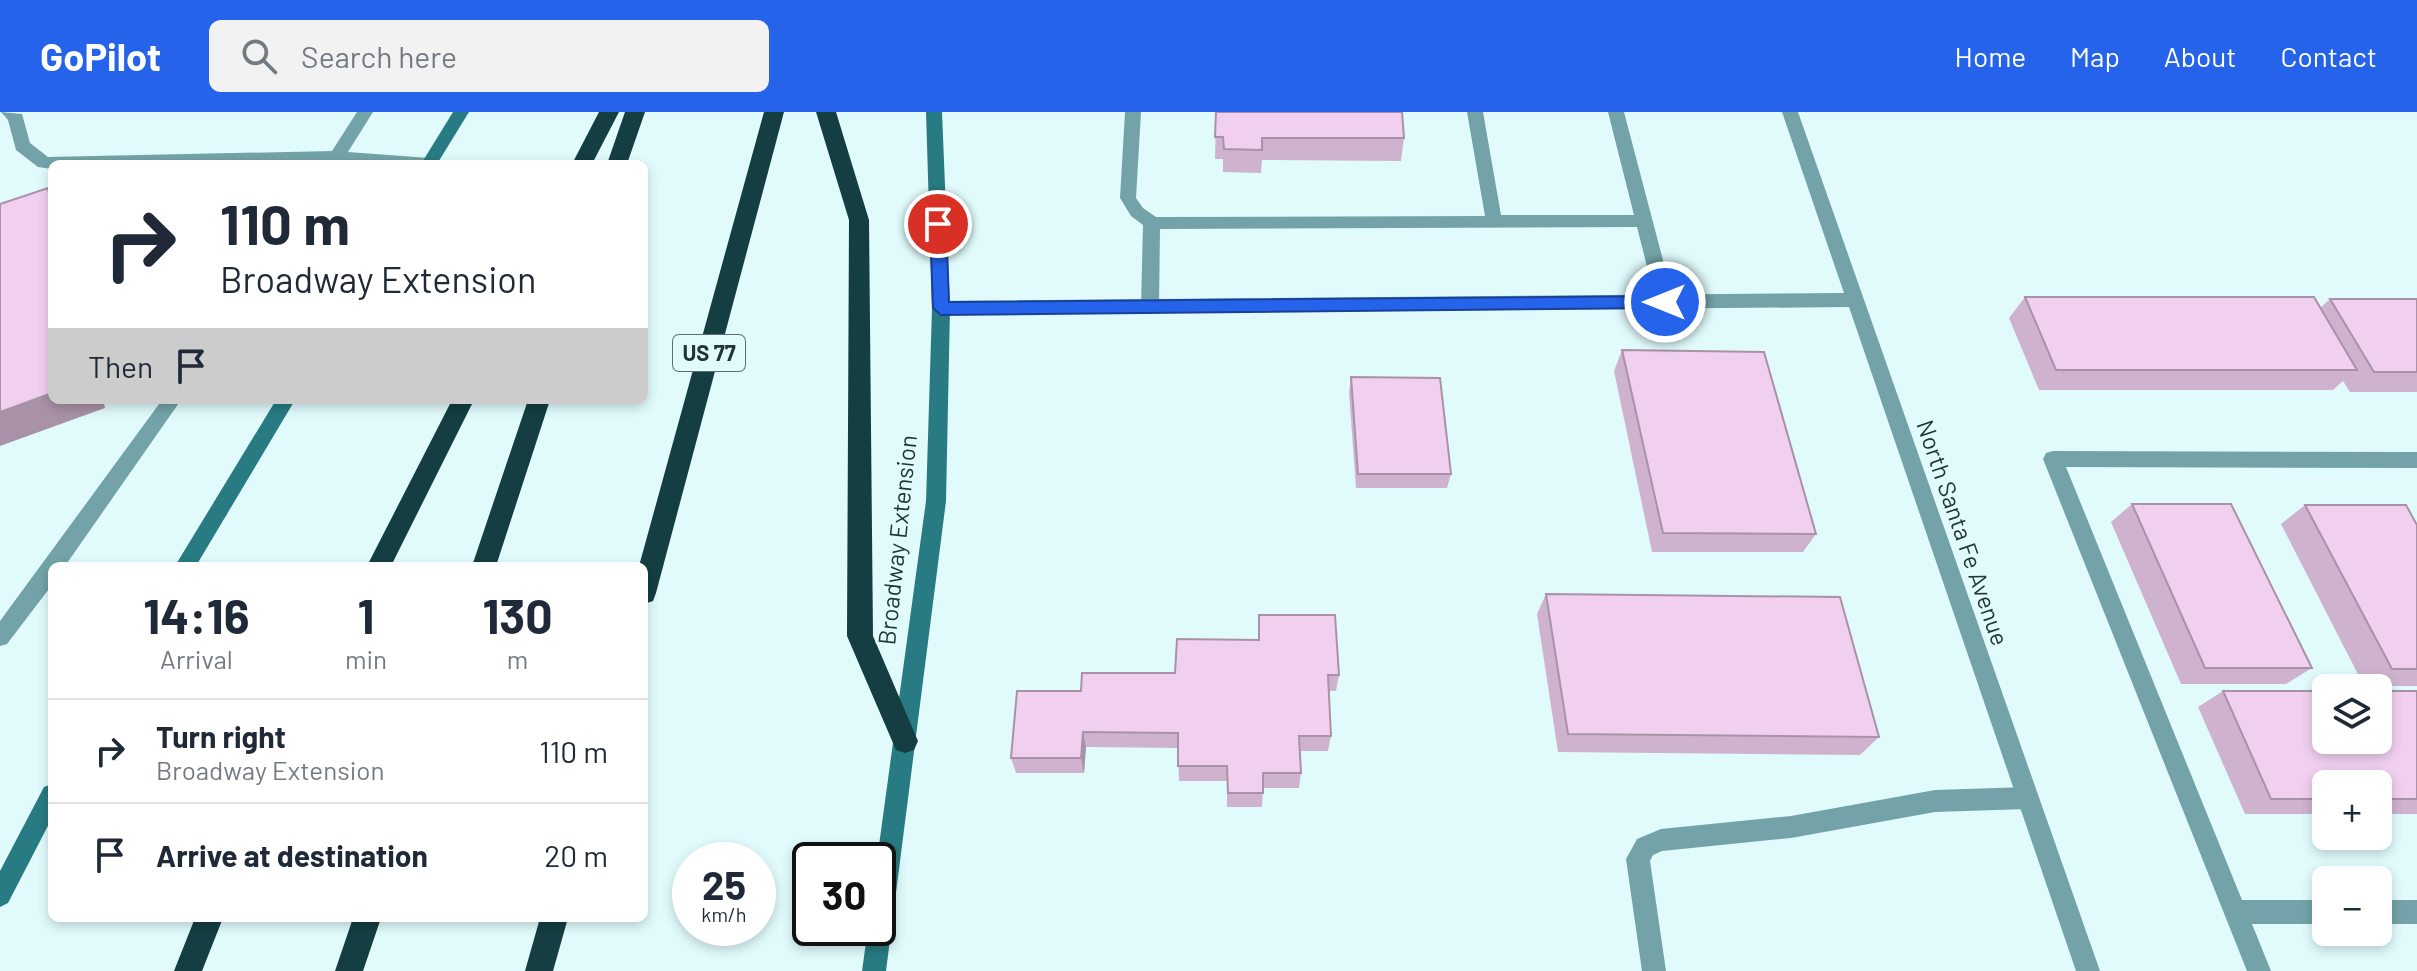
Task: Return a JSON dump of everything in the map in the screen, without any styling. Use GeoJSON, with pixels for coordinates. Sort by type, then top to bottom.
{"type":"FeatureCollection","features":[{"type":"Feature","properties":{"kind":"highway"},"geometry":{"type":"LineString","coordinates":[[584,160],[609,112]]}},
{"type":"Feature","properties":{"kind":"highway"},"geometry":{"type":"LineString","coordinates":[[618,160],[635,112]]}},
{"type":"Feature","properties":{"kind":"highway","name":"US 77"},"geometry":{"type":"LineString","coordinates":[[648,578],[774,112]]}},
{"type":"Feature","properties":{"kind":"highway"},"geometry":{"type":"LineString","coordinates":[[826,112],[859,220],[860,636],[905,741]]}},
{"type":"Feature","properties":{"kind":"highway"},"geometry":{"type":"LineString","coordinates":[[381,562],[461,404]]}},
{"type":"Feature","properties":{"kind":"highway"},"geometry":{"type":"LineString","coordinates":[[485,562],[538,404]]}},
{"type":"Feature","properties":{"kind":"highway"},"geometry":{"type":"LineString","coordinates":[[188,971],[207,922]]}},
{"type":"Feature","properties":{"kind":"highway"},"geometry":{"type":"LineString","coordinates":[[349,971],[366,922]]}},
{"type":"Feature","properties":{"kind":"highway"},"geometry":{"type":"LineString","coordinates":[[539,971],[553,922]]}},
{"type":"Feature","properties":{"kind":"main road"},"geometry":{"type":"LineString","coordinates":[[431,160],[461,112]]}},
{"type":"Feature","properties":{"kind":"main road","name":"Broadway Extension"},"geometry":{"type":"LineString","coordinates":[[874,971],[936,501],[941,308],[934,112]]}},
{"type":"Feature","properties":{"kind":"main road"},"geometry":{"type":"LineString","coordinates":[[187,562],[284,404]]}},
{"type":"Feature","properties":{"kind":"main road"},"geometry":{"type":"LineString","coordinates":[[0,895],[48,803]]}},
{"type":"Feature","properties":{"kind":"street"},"geometry":{"type":"LineString","coordinates":[[9,112],[16,118],[22,146],[48,163]]}},
{"type":"Feature","properties":{"kind":"street"},"geometry":{"type":"LineString","coordinates":[[335,160],[365,112]]}},
{"type":"Feature","properties":{"kind":"street"},"geometry":{"type":"LineString","coordinates":[[1133,112],[1128,198],[1137,212],[1152,223],[1644,221]]}},
{"type":"Feature","properties":{"kind":"street"},"geometry":{"type":"LineString","coordinates":[[1475,112],[1494,221]]}},
{"type":"Feature","properties":{"kind":"street"},"geometry":{"type":"LineString","coordinates":[[1616,112],[1665,302]]}},
{"type":"Feature","properties":{"kind":"street","name":"North Santa Fe Avenue"},"geometry":{"type":"LineString","coordinates":[[1790,112],[2088,971]]}},
{"type":"Feature","properties":{"kind":"street"},"geometry":{"type":"LineString","coordinates":[[1150,306],[1152,223]]}},
{"type":"Feature","properties":{"kind":"street"},"geometry":{"type":"LineString","coordinates":[[941,308],[1854,300]]}},
{"type":"Feature","properties":{"kind":"street"},"geometry":{"type":"LineString","coordinates":[[57,562],[169,404]]}},
{"type":"Feature","properties":{"kind":"street"},"geometry":{"type":"LineString","coordinates":[[2259,971],[2053,459],[2417,460]]}},
{"type":"Feature","properties":{"kind":"street"},"geometry":{"type":"LineString","coordinates":[[0,637],[48,575]]}},
{"type":"Feature","properties":{"kind":"street"},"geometry":{"type":"LineString","coordinates":[[1654,971],[1638,859],[1645,847],[1661,840],[1791,827],[1935,801],[2027,798]]}},
{"type":"Feature","properties":{"kind":"street"},"geometry":{"type":"LineString","coordinates":[[2235,912],[2312,912]]}},
{"type":"Feature","properties":{"kind":"street"},"geometry":{"type":"LineString","coordinates":[[2392,912],[2417,912]]}},
{"type":"Feature","properties":{"kind":"building"},"geometry":{"type":"Polygon","coordinates":[[[1216,112],[1402,112],[1404,138],[1262,138],[1262,150],[1224,149],[1223,137],[1215,137],[1216,112]]]}},
{"type":"Feature","properties":{"kind":"building"},"geometry":{"type":"Polygon","coordinates":[[[48,188],[48,394],[0,412],[0,204],[48,188]]]}},
{"type":"Feature","properties":{"kind":"building"},"geometry":{"type":"Polygon","coordinates":[[[2025,297],[2314,297],[2357,370],[2056,370],[2025,297]]]}},
{"type":"Feature","properties":{"kind":"building"},"geometry":{"type":"Polygon","coordinates":[[[2330,299],[2417,299],[2417,372],[2374,372],[2330,299]]]}},
{"type":"Feature","properties":{"kind":"building"},"geometry":{"type":"Polygon","coordinates":[[[1622,350],[1764,352],[1816,534],[1663,533],[1622,350]]]}},
{"type":"Feature","properties":{"kind":"building"},"geometry":{"type":"Polygon","coordinates":[[[1351,377],[1440,378],[1451,474],[1358,474],[1351,377]]]}},
{"type":"Feature","properties":{"kind":"building"},"geometry":{"type":"Polygon","coordinates":[[[2132,504],[2231,504],[2312,668],[2205,668],[2132,504]]]}},
{"type":"Feature","properties":{"kind":"building"},"geometry":{"type":"Polygon","coordinates":[[[2305,505],[2406,505],[2417,525],[2417,669],[2392,669],[2305,505]]]}},
{"type":"Feature","properties":{"kind":"building"},"geometry":{"type":"Polygon","coordinates":[[[1546,594],[1840,597],[1879,737],[1568,734],[1546,594]]]}},
{"type":"Feature","properties":{"kind":"building"},"geometry":{"type":"Polygon","coordinates":[[[1259,615],[1335,615],[1339,675],[1328,675],[1331,736],[1299,736],[1301,773],[1263,773],[1263,793],[1228,793],[1227,766],[1178,766],[1178,733],[1083,732],[1081,758],[1011,758],[1017,691],[1081,691],[1082,673],[1175,673],[1177,639],[1259,640],[1259,615]]]}},
{"type":"Feature","properties":{"kind":"building"},"geometry":{"type":"Polygon","coordinates":[[[2223,691],[2312,691],[2312,754],[2392,754],[2392,691],[2417,691],[2417,799],[2392,799],[2392,770],[2312,770],[2312,799],[2271,799],[2223,691]]]}},
{"type":"Feature","properties":{"kind":"route"},"geometry":{"type":"LineString","coordinates":[[938,224],[941,308],[1665,302]]}}]}
